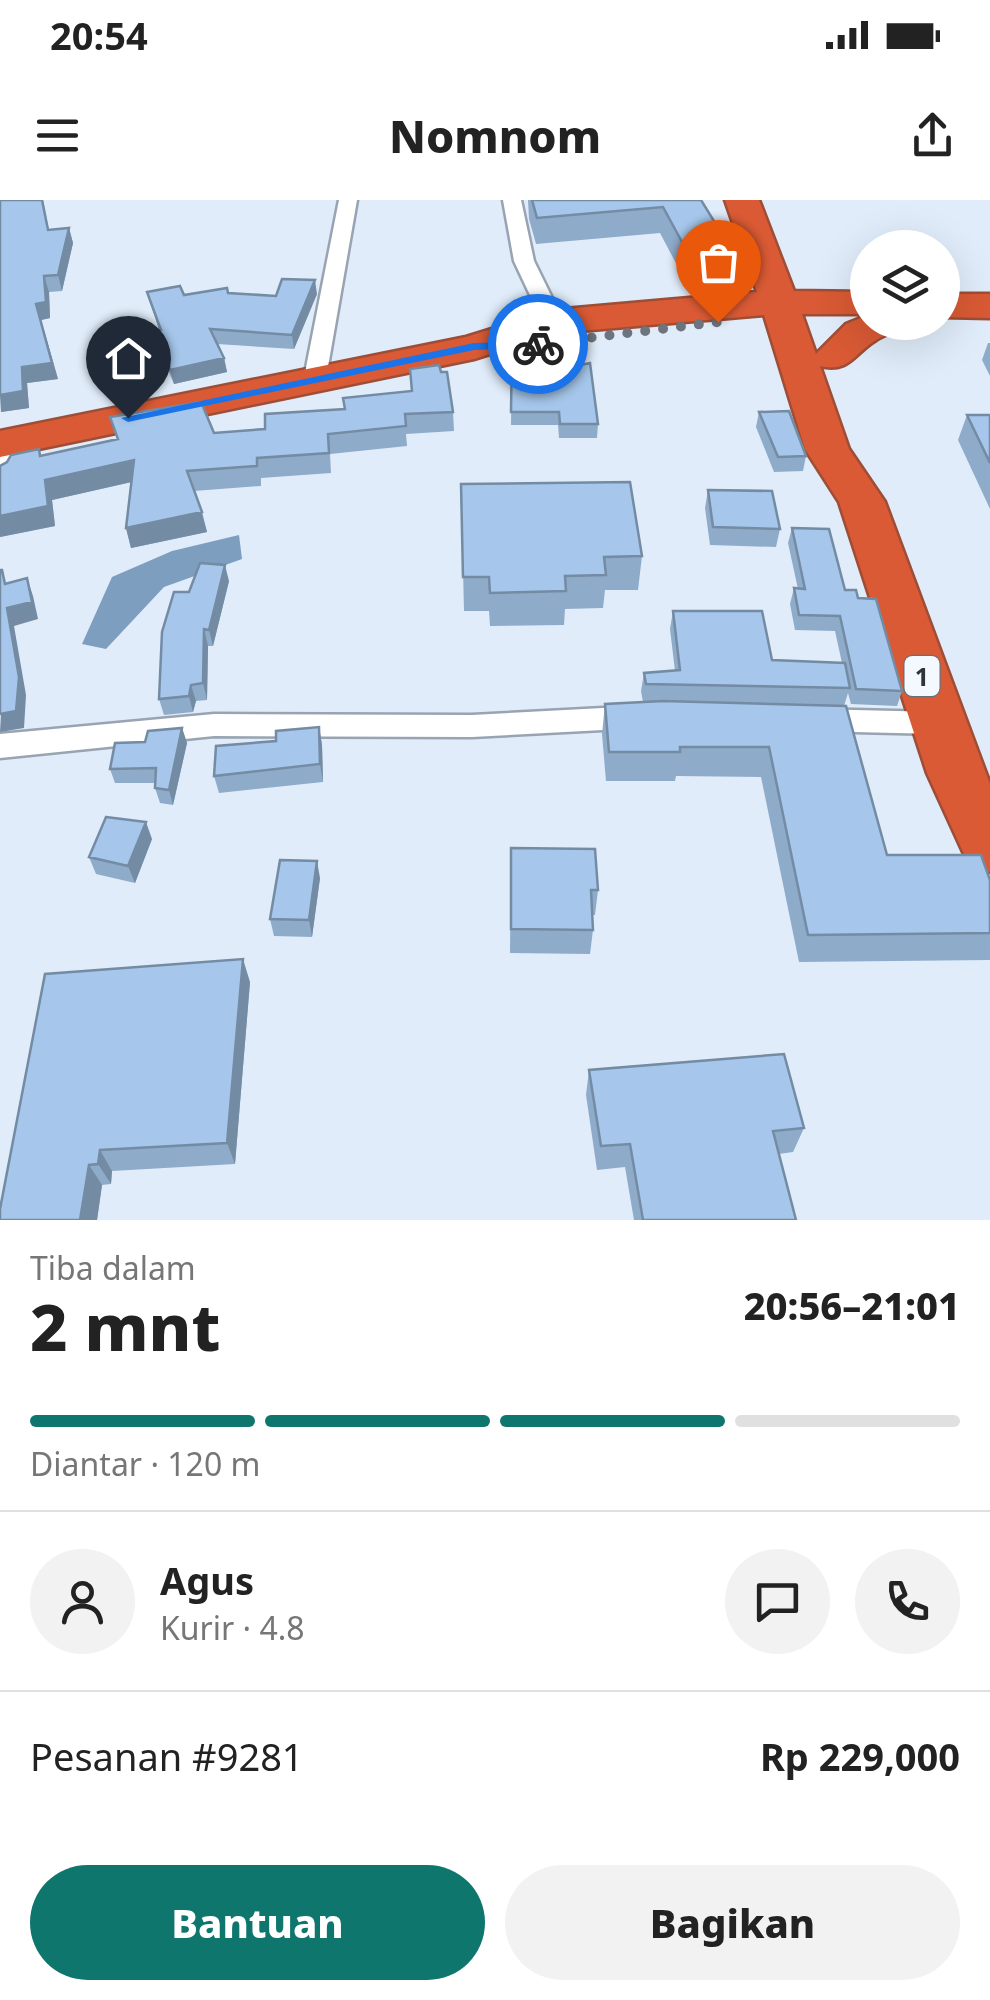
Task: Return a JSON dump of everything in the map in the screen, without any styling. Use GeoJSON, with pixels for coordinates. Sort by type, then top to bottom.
{"type":"FeatureCollection","features":[{"type":"Feature","properties":{"kind":"highway"},"geometry":{"type":"LineString","coordinates":[[742,200],[781,263],[850,294]]}},
{"type":"Feature","properties":{"kind":"highway"},"geometry":{"type":"LineString","coordinates":[[768,200],[781,263],[804,327]]}},
{"type":"Feature","properties":{"kind":"highway"},"geometry":{"type":"LineString","coordinates":[[474,347],[528,345],[714,315],[744,286],[781,263]]}},
{"type":"Feature","properties":{"kind":"highway"},"geometry":{"type":"LineString","coordinates":[[960,305],[990,306]]}},
{"type":"Feature","properties":{"kind":"highway"},"geometry":{"type":"LineString","coordinates":[[714,315],[761,338],[804,327],[850,308]]}},
{"type":"Feature","properties":{"kind":"highway"},"geometry":{"type":"LineString","coordinates":[[5,455],[315,378],[474,347],[552,322],[714,315],[850,331]]}},
{"type":"Feature","properties":{"kind":"highway"},"geometry":{"type":"LineString","coordinates":[[960,321],[990,322]]}},
{"type":"Feature","properties":{"kind":"highway"},"geometry":{"type":"LineString","coordinates":[[804,327],[850,322]]}},
{"type":"Feature","properties":{"kind":"highway","name":"1"},"geometry":{"type":"LineString","coordinates":[[804,327],[827,449],[862,502],[938,723],[990,847]]}},
{"type":"Feature","properties":{"kind":"street"},"geometry":{"type":"LineString","coordinates":[[315,378],[335,288],[348,200]]}},
{"type":"Feature","properties":{"kind":"street"},"geometry":{"type":"LineString","coordinates":[[512,200],[524,262],[552,322]]}},
{"type":"Feature","properties":{"kind":"street"},"geometry":{"type":"LineString","coordinates":[[0,746],[214,725],[472,726],[676,717]]}},
{"type":"Feature","properties":{"kind":"street"},"geometry":{"type":"LineString","coordinates":[[789,720],[938,723]]}},
{"type":"Feature","properties":{"kind":"water"},"geometry":{"type":"Polygon","coordinates":[[[239,535],[242,559],[164,587],[106,649],[82,644],[112,577],[172,551],[239,535]]]}},
{"type":"Feature","properties":{"kind":"building"},"geometry":{"type":"Polygon","coordinates":[[[0,200],[42,200],[48,230],[69,228],[58,275],[44,276],[46,302],[36,304],[52,363],[22,367],[23,391],[0,395],[0,200]]]}},
{"type":"Feature","properties":{"kind":"building"},"geometry":{"type":"Polygon","coordinates":[[[532,200],[701,200],[725,239],[682,242],[663,207],[537,218],[532,200]]]}},
{"type":"Feature","properties":{"kind":"building"},"geometry":{"type":"Polygon","coordinates":[[[282,279],[315,280],[292,335],[210,329],[224,358],[170,370],[154,331],[161,330],[147,292],[180,286],[184,295],[227,288],[228,293],[276,296],[282,279]]]}},
{"type":"Feature","properties":{"kind":"building"},"geometry":{"type":"Polygon","coordinates":[[[549,338],[564,368],[590,363],[598,424],[560,424],[559,412],[511,412],[512,342],[549,338]]]}},
{"type":"Feature","properties":{"kind":"building"},"geometry":{"type":"Polygon","coordinates":[[[439,365],[441,372],[447,372],[453,412],[405,414],[406,426],[328,434],[329,453],[257,458],[257,466],[187,471],[202,512],[126,528],[134,460],[45,480],[48,506],[0,516],[0,466],[11,455],[39,449],[40,456],[118,439],[110,417],[201,402],[214,433],[265,429],[265,414],[345,409],[343,398],[412,391],[410,369],[439,365]]]}},
{"type":"Feature","properties":{"kind":"building"},"geometry":{"type":"Polygon","coordinates":[[[789,411],[806,456],[778,457],[759,412],[789,411]]]}},
{"type":"Feature","properties":{"kind":"building"},"geometry":{"type":"Polygon","coordinates":[[[967,415],[990,415],[990,463],[967,415]]]}},
{"type":"Feature","properties":{"kind":"building"},"geometry":{"type":"Polygon","coordinates":[[[630,482],[642,556],[604,557],[606,575],[565,576],[566,591],[490,593],[489,577],[463,577],[461,484],[630,482]]]}},
{"type":"Feature","properties":{"kind":"building"},"geometry":{"type":"Polygon","coordinates":[[[708,490],[772,491],[780,529],[713,527],[708,490]]]}},
{"type":"Feature","properties":{"kind":"building"},"geometry":{"type":"Polygon","coordinates":[[[792,528],[829,529],[845,590],[856,590],[858,598],[876,599],[902,691],[856,689],[840,616],[799,615],[794,588],[805,589],[792,528]]]}},
{"type":"Feature","properties":{"kind":"building"},"geometry":{"type":"Polygon","coordinates":[[[200,563],[225,565],[209,630],[204,629],[203,683],[191,685],[189,696],[159,699],[162,632],[174,592],[189,592],[200,563]]]}},
{"type":"Feature","properties":{"kind":"building"},"geometry":{"type":"Polygon","coordinates":[[[0,570],[5,584],[27,578],[32,602],[7,608],[19,677],[16,711],[0,714],[0,570]]]}},
{"type":"Feature","properties":{"kind":"building"},"geometry":{"type":"Polygon","coordinates":[[[673,611],[762,611],[772,660],[845,663],[850,688],[646,684],[644,673],[680,670],[673,611]]]}},
{"type":"Feature","properties":{"kind":"building"},"geometry":{"type":"Polygon","coordinates":[[[663,701],[846,706],[887,855],[981,855],[990,880],[990,933],[808,935],[769,747],[609,752],[605,704],[663,701]]]}},
{"type":"Feature","properties":{"kind":"building"},"geometry":{"type":"Polygon","coordinates":[[[319,727],[320,764],[214,776],[216,746],[276,741],[276,731],[319,727]]]}},
{"type":"Feature","properties":{"kind":"building"},"geometry":{"type":"Polygon","coordinates":[[[182,728],[169,790],[155,788],[156,768],[110,769],[115,743],[145,742],[148,731],[182,728]]]}},
{"type":"Feature","properties":{"kind":"building"},"geometry":{"type":"Polygon","coordinates":[[[106,817],[146,822],[128,866],[89,857],[106,817]]]}},
{"type":"Feature","properties":{"kind":"building"},"geometry":{"type":"Polygon","coordinates":[[[511,848],[595,849],[598,890],[591,890],[593,930],[511,929],[511,848]]]}},
{"type":"Feature","properties":{"kind":"building"},"geometry":{"type":"Polygon","coordinates":[[[280,860],[317,861],[309,920],[270,919],[280,860]]]}},
{"type":"Feature","properties":{"kind":"building"},"geometry":{"type":"Polygon","coordinates":[[[243,959],[227,1143],[100,1150],[98,1164],[89,1165],[80,1220],[0,1220],[45,974],[243,959]]]}},
{"type":"Feature","properties":{"kind":"building"},"geometry":{"type":"Polygon","coordinates":[[[784,1054],[804,1128],[773,1131],[796,1220],[643,1220],[630,1144],[601,1146],[589,1070],[784,1054]]]}},
{"type":"Feature","properties":{"kind":"way so far"},"geometry":{"type":"LineString","coordinates":[[538,344],[718,322]]}},
{"type":"Feature","properties":{"kind":"route"},"geometry":{"type":"LineString","coordinates":[[128,418],[474,347],[538,344]]}}]}
